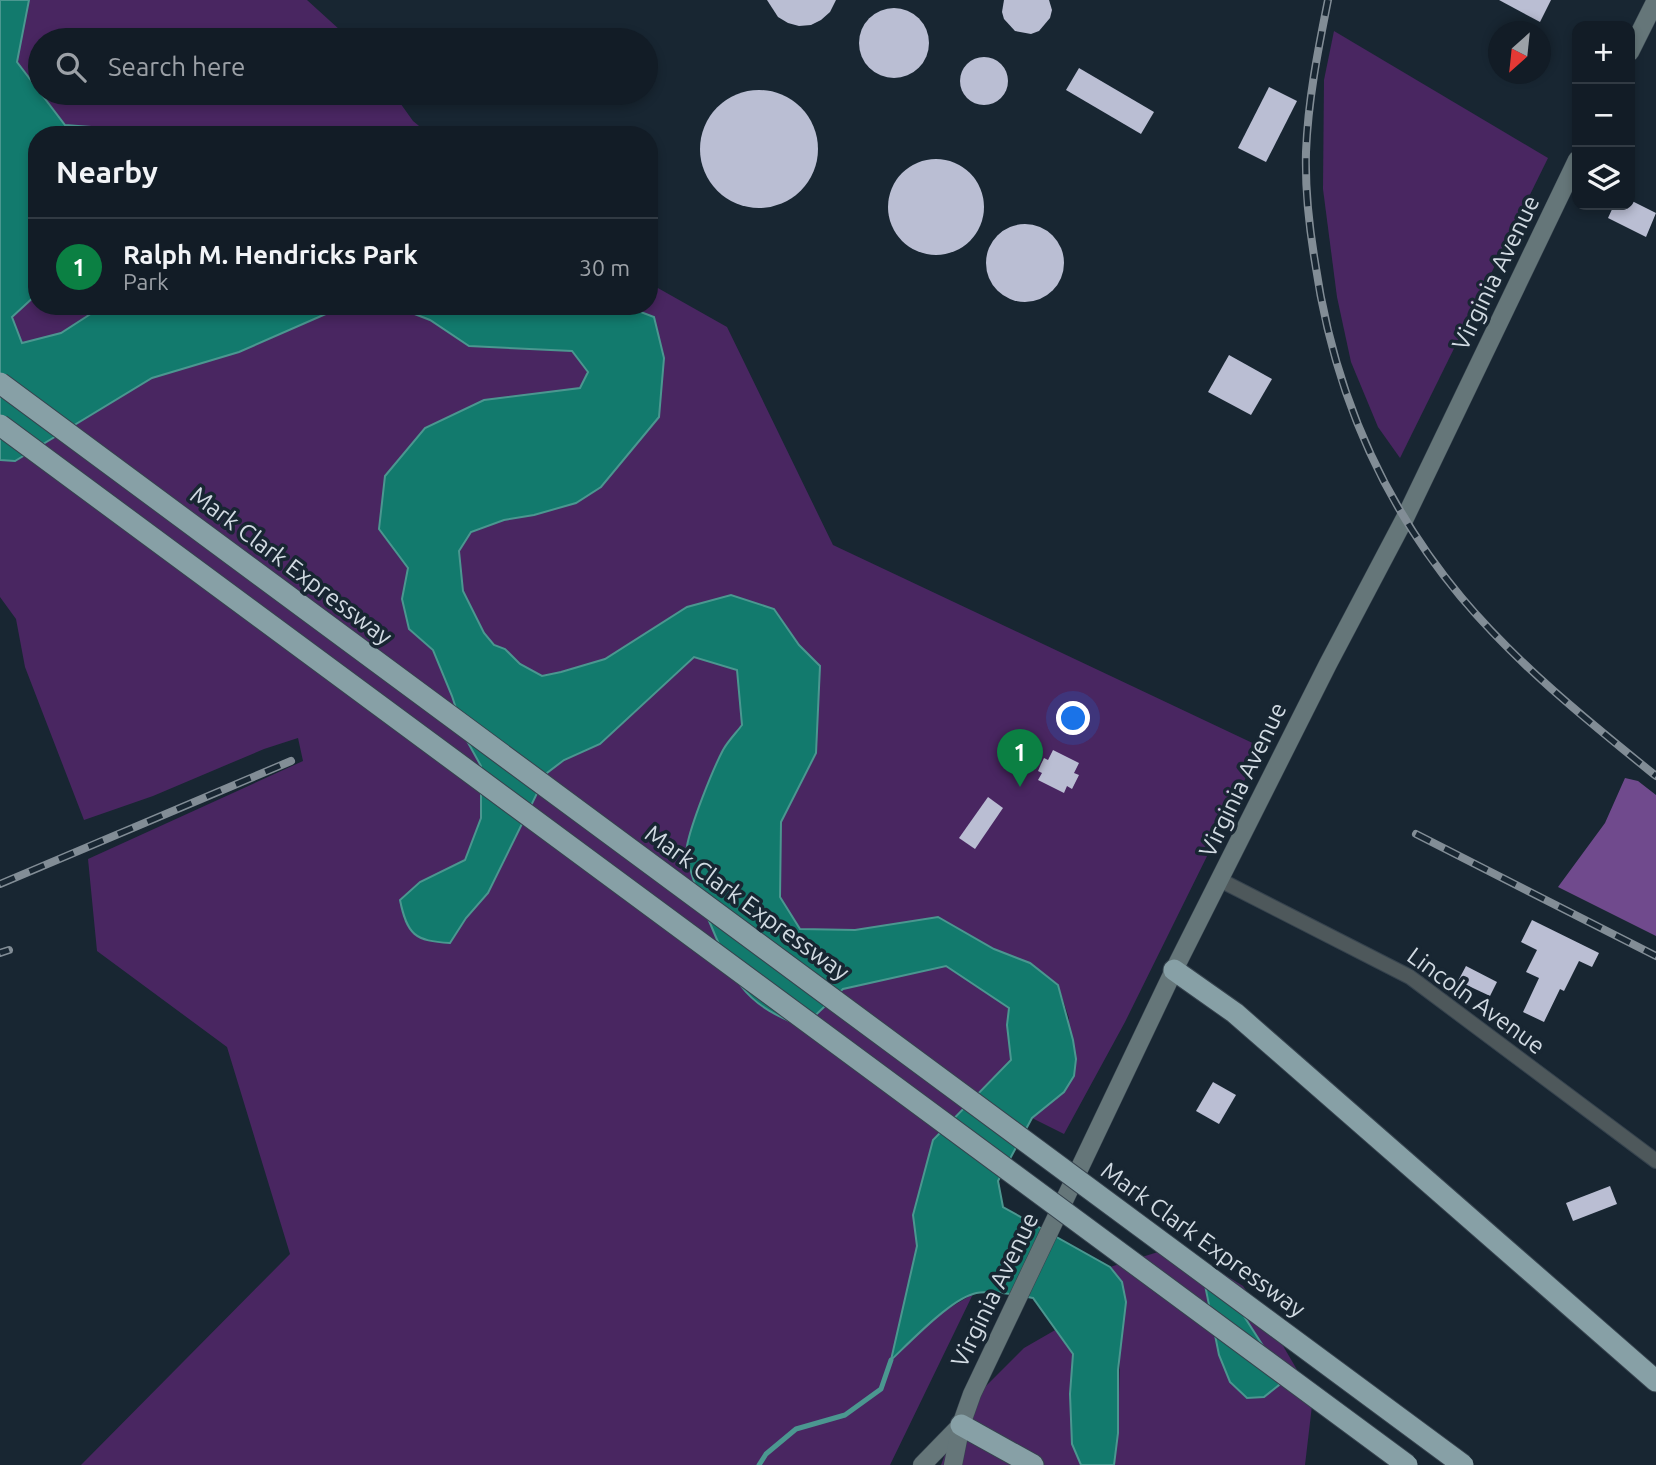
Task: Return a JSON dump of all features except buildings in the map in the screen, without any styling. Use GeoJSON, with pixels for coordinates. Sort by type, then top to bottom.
{"type":"FeatureCollection","features":[{"type":"Feature","properties":{"kind":"highway","name":"Mark Clark Expressway"},"geometry":{"type":"LineString","coordinates":[[0,383],[1463,1465]]}},
{"type":"Feature","properties":{"kind":"highway"},"geometry":{"type":"LineString","coordinates":[[0,425],[1407,1465]]}},
{"type":"Feature","properties":{"kind":"highway"},"geometry":{"type":"LineString","coordinates":[[1174,970],[1235,1013],[1656,1381]]}},
{"type":"Feature","properties":{"kind":"highway"},"geometry":{"type":"LineString","coordinates":[[961,1425],[1033,1465]]}},
{"type":"Feature","properties":{"kind":"main road"},"geometry":{"type":"LineString","coordinates":[[1635,42],[1656,0]]}},
{"type":"Feature","properties":{"kind":"main road","name":"Virginia Avenue"},"geometry":{"type":"LineString","coordinates":[[953,1465],[961,1425],[972,1394],[1174,970],[1354,613],[1405,518],[1572,170]]}},
{"type":"Feature","properties":{"kind":"main road","name":"Virginia Avenue"},"geometry":{"type":"LineString","coordinates":[[922,1465],[961,1425]]}},
{"type":"Feature","properties":{"kind":"street","name":"Lincoln Avenue"},"geometry":{"type":"LineString","coordinates":[[1220,880],[1410,977],[1656,1161]]}},
{"type":"Feature","properties":{"kind":"shaded area"},"geometry":{"type":"Polygon","coordinates":[[[0,0],[29,0],[17,62],[28,76],[28,105],[50,105],[65,125],[78,126],[28,126],[28,302],[12,317],[22,343],[61,333],[89,315],[323,315],[239,352],[152,378],[15,461],[0,460],[0,0]]]}},
{"type":"Feature","properties":{"kind":"shaded area"},"geometry":{"type":"Polygon","coordinates":[[[29,0],[307,0],[338,28],[28,28],[28,76],[17,62],[29,0]]]}},
{"type":"Feature","properties":{"kind":"shaded area"},"geometry":{"type":"Polygon","coordinates":[[[1334,31],[1548,158],[1400,458],[1378,427],[1351,362],[1337,297],[1323,189],[1324,80],[1334,31]]]}},
{"type":"Feature","properties":{"kind":"shaded area"},"geometry":{"type":"Polygon","coordinates":[[[50,105],[402,105],[419,126],[65,126],[50,105]]]}},
{"type":"Feature","properties":{"kind":"shaded area"},"geometry":{"type":"Polygon","coordinates":[[[658,288],[727,327],[833,545],[1261,747],[1125,1022],[1064,1134],[1032,1118],[1047,1105],[1069,1018],[1058,985],[1030,963],[994,949],[938,917],[855,930],[800,929],[780,897],[781,822],[816,753],[820,666],[799,645],[774,609],[731,595],[687,607],[605,659],[542,676],[520,664],[505,649],[494,646],[484,633],[463,591],[459,551],[471,532],[504,520],[534,515],[601,487],[622,460],[654,317],[649,315],[658,315],[658,288]]]}},
{"type":"Feature","properties":{"kind":"shaded area"},"geometry":{"type":"Polygon","coordinates":[[[28,302],[28,315],[89,315],[61,333],[22,343],[11,317],[28,302]]]}},
{"type":"Feature","properties":{"kind":"shaded area"},"geometry":{"type":"Polygon","coordinates":[[[323,315],[417,315],[430,320],[469,346],[572,351],[588,371],[580,388],[484,400],[379,528],[408,568],[402,599],[409,629],[433,650],[466,739],[481,766],[481,818],[465,860],[420,882],[400,900],[404,920],[450,943],[466,918],[488,893],[547,773],[564,760],[600,744],[694,656],[737,670],[742,725],[723,750],[803,1026],[843,989],[946,966],[1009,1008],[1007,1025],[1011,1060],[933,1139],[913,1215],[917,1246],[892,1358],[941,1313],[973,1294],[890,1465],[81,1465],[290,1254],[227,1047],[97,951],[88,859],[303,761],[298,738],[264,749],[153,796],[84,820],[25,667],[16,619],[0,597],[0,460],[16,461],[152,378],[239,352],[323,315]]]}},
{"type":"Feature","properties":{"kind":"shaded area"},"geometry":{"type":"Polygon","coordinates":[[[417,315],[649,315],[654,317],[664,358],[659,417],[601,487],[576,503],[504,520],[471,532],[459,551],[463,591],[484,633],[494,645],[505,649],[520,664],[542,676],[605,659],[687,607],[731,595],[774,609],[799,645],[820,666],[816,753],[781,822],[780,897],[800,929],[855,930],[938,917],[994,949],[1030,963],[1058,985],[1073,1040],[1076,1059],[1074,1076],[1064,1092],[1032,1118],[998,1181],[1003,1207],[1110,1267],[1122,1282],[1126,1302],[1118,1370],[1118,1433],[1114,1465],[1081,1465],[1072,1444],[1070,1394],[1073,1354],[1033,1298],[987,1292],[963,1298],[930,1323],[891,1360],[917,1246],[913,1215],[933,1140],[1011,1060],[1007,1025],[1009,1008],[946,966],[843,989],[803,1027],[761,1006],[741,986],[699,895],[687,846],[697,811],[718,759],[742,725],[737,670],[694,657],[600,744],[564,760],[547,773],[488,893],[466,918],[450,943],[421,938],[410,928],[400,900],[420,882],[465,860],[481,818],[481,766],[466,739],[433,650],[409,629],[402,599],[408,568],[379,529],[385,476],[425,428],[484,400],[580,388],[588,372],[572,351],[469,346],[430,320],[417,315]]]}},
{"type":"Feature","properties":{"kind":"shaded area"},"geometry":{"type":"Polygon","coordinates":[[[1625,778],[1638,781],[1656,795],[1656,936],[1558,887],[1605,823],[1625,778]]]}},
{"type":"Feature","properties":{"kind":"shaded area"},"geometry":{"type":"Polygon","coordinates":[[[1158,1252],[1196,1257],[1243,1286],[1279,1339],[1313,1397],[1305,1465],[1114,1465],[1118,1432],[1122,1282],[1110,1267],[1158,1252]],[[1205,1286],[1211,1324],[1276,1366],[1240,1310],[1205,1286]]]}},
{"type":"Feature","properties":{"kind":"shaded area"},"geometry":{"type":"Polygon","coordinates":[[[1205,1285],[1240,1310],[1276,1366],[1279,1385],[1264,1397],[1247,1398],[1230,1382],[1219,1355],[1205,1285]]]}},
{"type":"Feature","properties":{"kind":"shaded area"},"geometry":{"type":"Polygon","coordinates":[[[1057,1329],[1073,1354],[1070,1394],[1072,1444],[1081,1465],[941,1465],[961,1411],[1024,1348],[1057,1329]]]}},
{"type":"Feature","properties":{"kind":"waterway"},"geometry":{"type":"LineString","coordinates":[[759,1465],[766,1454],[796,1429],[845,1415],[881,1389],[891,1360]]}},
{"type":"Feature","properties":{"kind":"railway"},"geometry":{"type":"LineString","coordinates":[[1328,0],[1309,113],[1306,152],[1308,207],[1323,308],[1334,353],[1364,440],[1407,521],[1432,560],[1461,597],[1530,669],[1656,776]]}},
{"type":"Feature","properties":{"kind":"railway"},"geometry":{"type":"LineString","coordinates":[[0,884],[291,761]]}},
{"type":"Feature","properties":{"kind":"railway"},"geometry":{"type":"LineString","coordinates":[[1416,834],[1656,956]]}},
{"type":"Feature","properties":{"kind":"railway"},"geometry":{"type":"LineString","coordinates":[[0,953],[9,950]]}},
{"type":"Feature","properties":{"kind":"place","name":"Ralph M. Hendricks Park"},"geometry":{"type":"Point","coordinates":[1020,787]}}]}
